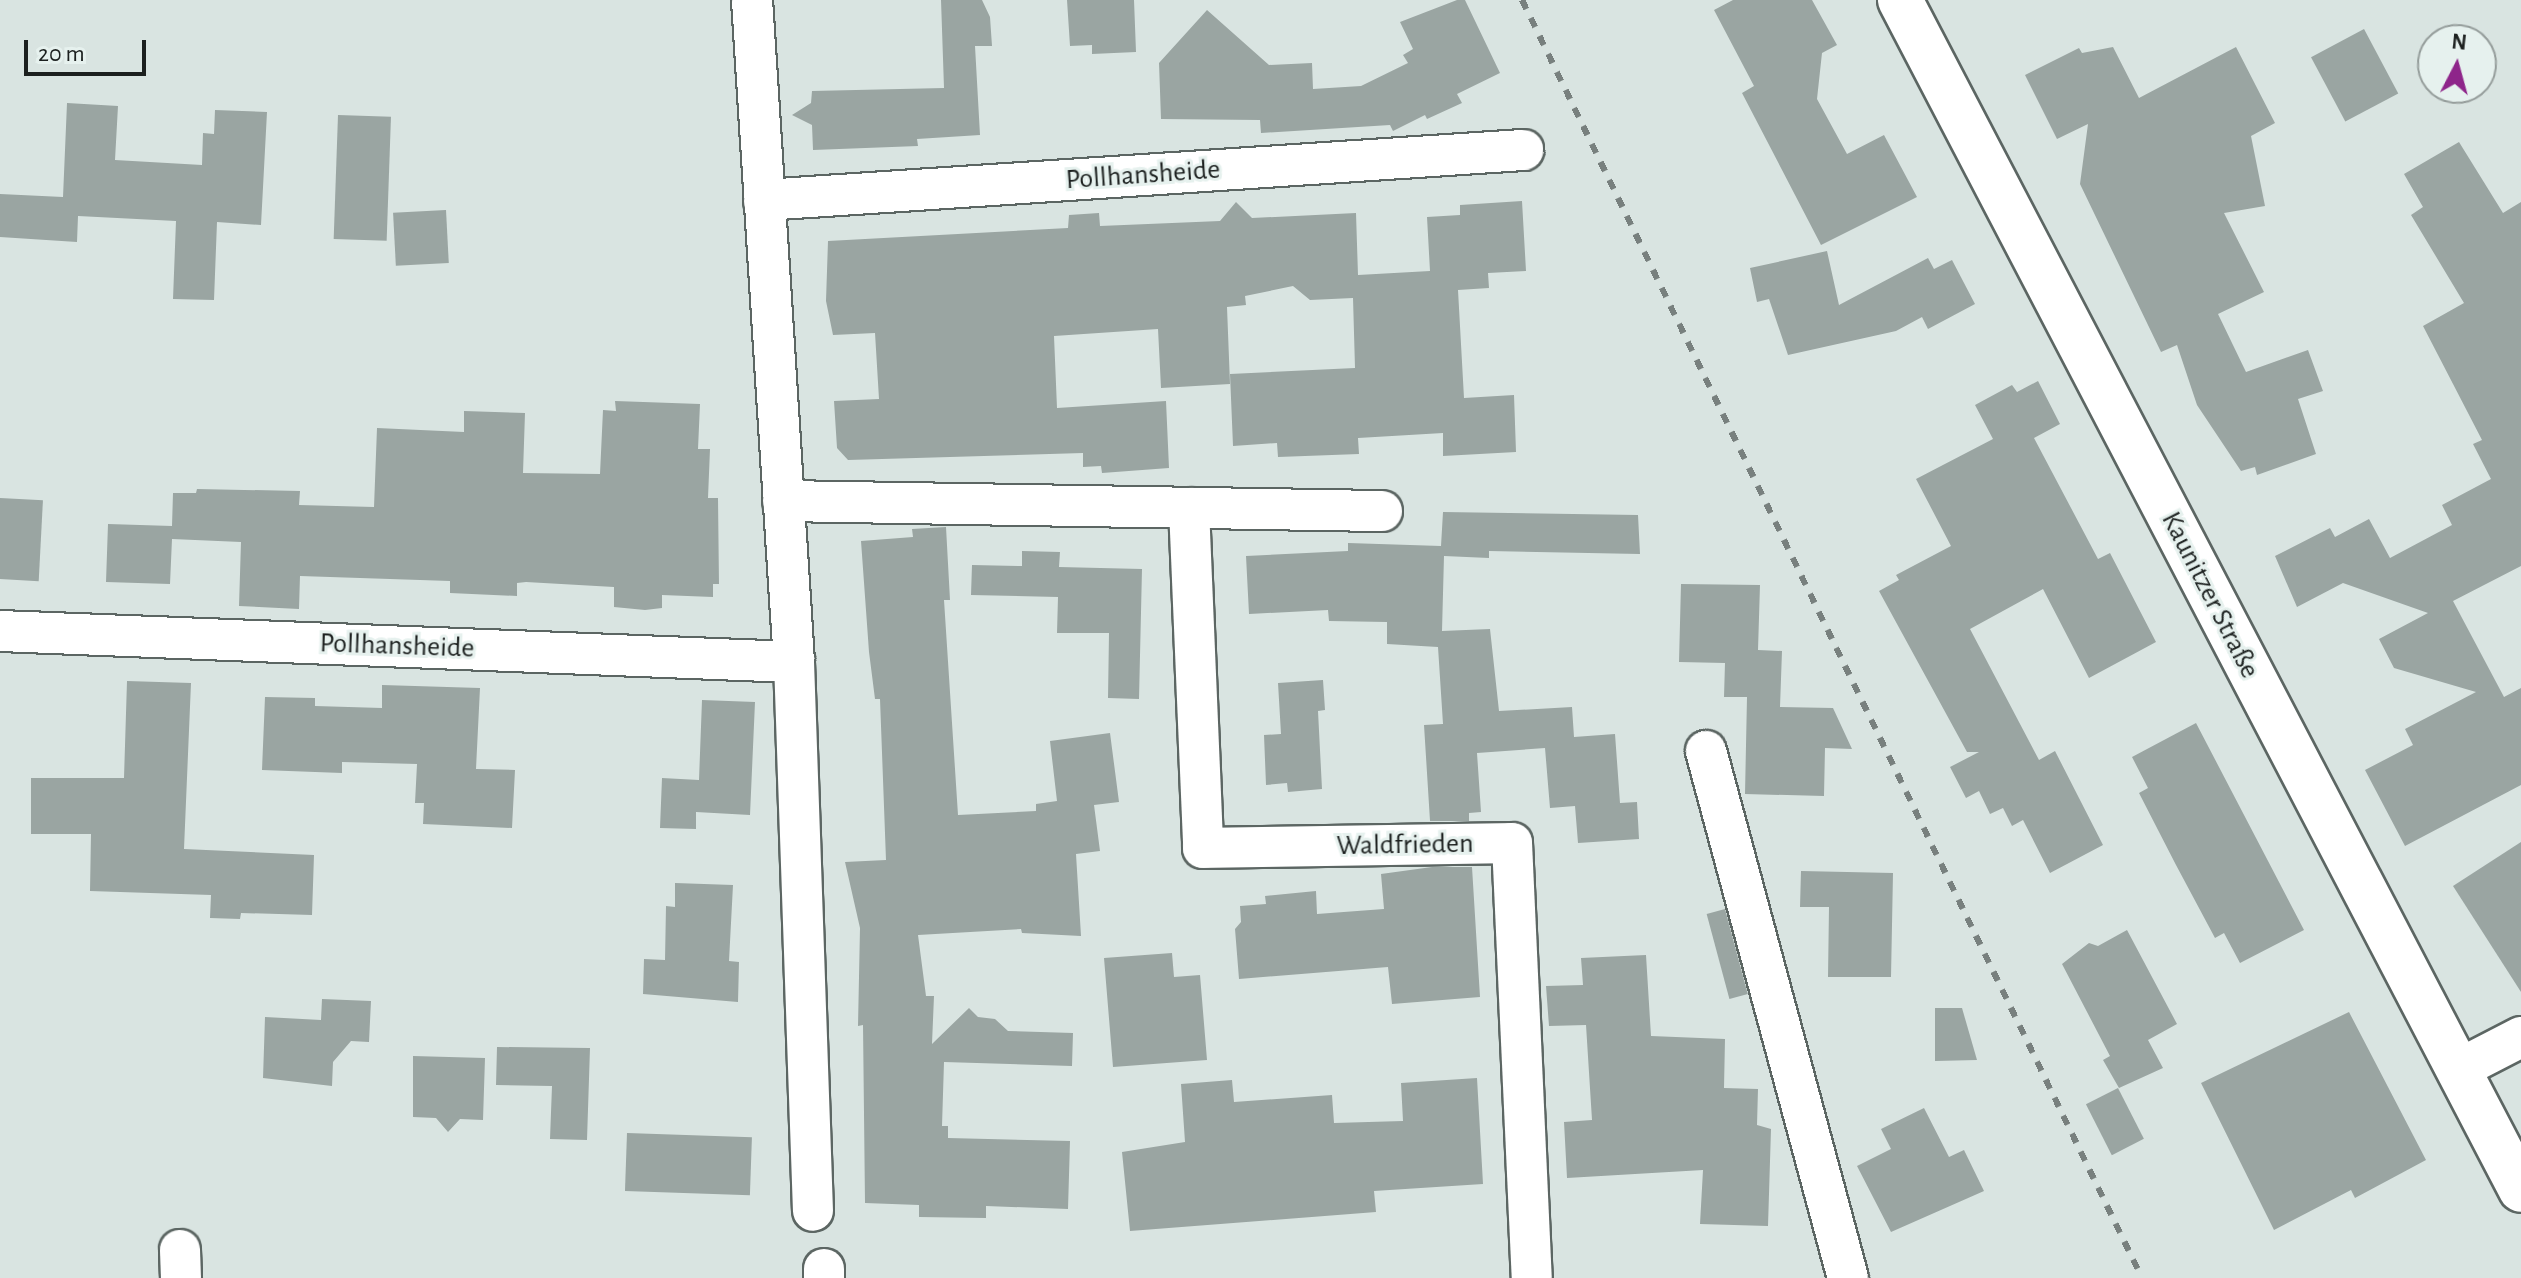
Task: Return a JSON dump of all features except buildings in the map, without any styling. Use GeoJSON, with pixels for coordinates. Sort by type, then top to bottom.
{"type":"FeatureCollection","features":[{"type":"Feature","properties":{"kind":"street"},"geometry":{"type":"LineString","coordinates":[[752,0],[794,662],[813,1211]]}},
{"type":"Feature","properties":{"kind":"street","name":"Kaunitzer Straße"},"geometry":{"type":"LineString","coordinates":[[1900,0],[2521,1190]]}},
{"type":"Feature","properties":{"kind":"street","name":"Pollhansheide"},"geometry":{"type":"LineString","coordinates":[[764,200],[1523,150]]}},
{"type":"Feature","properties":{"kind":"street"},"geometry":{"type":"LineString","coordinates":[[783,501],[1382,511]]}},
{"type":"Feature","properties":{"kind":"street","name":"Waldfrieden"},"geometry":{"type":"LineString","coordinates":[[1189,508],[1203,848],[1512,843],[1532,1278]]}},
{"type":"Feature","properties":{"kind":"street","name":"Pollhansheide"},"geometry":{"type":"LineString","coordinates":[[0,631],[794,662]]}},
{"type":"Feature","properties":{"kind":"street"},"geometry":{"type":"LineString","coordinates":[[1706,751],[1848,1278]]}},
{"type":"Feature","properties":{"kind":"street"},"geometry":{"type":"LineString","coordinates":[[2457,1070],[2521,1037]]}},
{"type":"Feature","properties":{"kind":"railway"},"geometry":{"type":"LineString","coordinates":[[1522,0],[2142,1278]]}}]}
